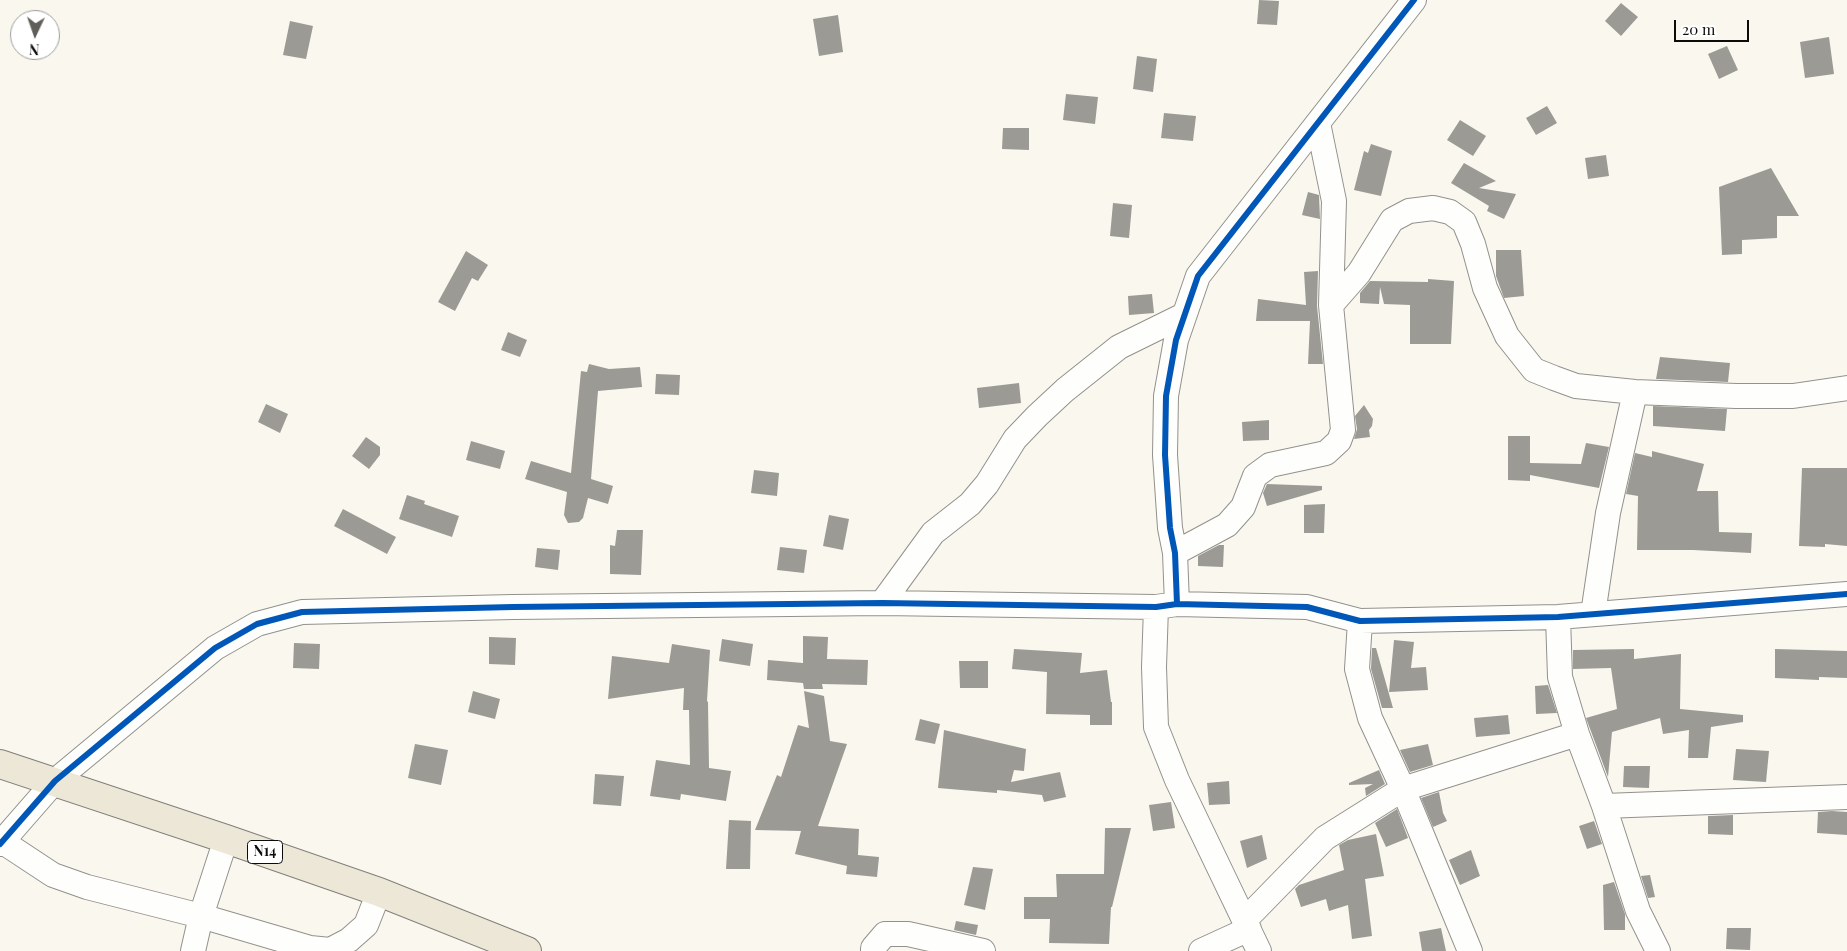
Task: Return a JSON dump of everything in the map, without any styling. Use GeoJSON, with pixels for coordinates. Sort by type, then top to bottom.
{"type":"FeatureCollection","features":[{"type":"Feature","properties":{"kind":"main road","name":"N14"},"geometry":{"type":"LineString","coordinates":[[0,764],[379,892],[527,951]]}},
{"type":"Feature","properties":{"kind":"street"},"geometry":{"type":"LineString","coordinates":[[1260,951],[1177,780],[1156,727],[1154,667],[1175,553],[1170,528],[1165,455],[1166,396],[1176,340],[1198,276],[1414,0]]}},
{"type":"Feature","properties":{"kind":"street"},"geometry":{"type":"LineString","coordinates":[[1175,553],[1227,525],[1243,507],[1255,476],[1270,466],[1326,453],[1339,441],[1343,430],[1331,305],[1334,202],[1318,123]]}},
{"type":"Feature","properties":{"kind":"street"},"geometry":{"type":"LineString","coordinates":[[1331,305],[1359,273],[1392,220],[1409,211],[1433,208],[1450,212],[1464,222],[1473,244],[1485,288],[1507,336],[1534,370],[1576,386],[1635,392],[1793,396],[1847,388]]}},
{"type":"Feature","properties":{"kind":"street"},"geometry":{"type":"LineString","coordinates":[[882,603],[933,533],[970,504],[987,484],[1014,439],[1051,403],[1119,346],[1184,315]]}},
{"type":"Feature","properties":{"kind":"street"},"geometry":{"type":"LineString","coordinates":[[1592,614],[1608,513],[1635,392]]}},
{"type":"Feature","properties":{"kind":"street"},"geometry":{"type":"LineString","coordinates":[[379,892],[366,925],[349,940],[330,950],[310,948],[200,916],[87,887],[53,875],[2,843],[55,781],[215,648],[257,624],[302,612],[513,607],[882,603],[1166,605],[1308,607],[1360,621],[1558,616],[1847,594]]}},
{"type":"Feature","properties":{"kind":"street"},"geometry":{"type":"LineString","coordinates":[[1558,616],[1560,677],[1577,734],[1604,806],[1638,911],[1658,951]]}},
{"type":"Feature","properties":{"kind":"street"},"geometry":{"type":"LineString","coordinates":[[1360,621],[1357,669],[1370,718],[1403,789],[1470,951]]}},
{"type":"Feature","properties":{"kind":"street"},"geometry":{"type":"LineString","coordinates":[[1201,951],[1247,925],[1326,838],[1403,789],[1577,734]]}},
{"type":"Feature","properties":{"kind":"street"},"geometry":{"type":"LineString","coordinates":[[1604,806],[1847,797]]}},
{"type":"Feature","properties":{"kind":"street"},"geometry":{"type":"LineString","coordinates":[[194,951],[200,916],[226,839]]}},
{"type":"Feature","properties":{"kind":"street"},"geometry":{"type":"LineString","coordinates":[[873,951],[885,934],[908,934],[983,951]]}},
{"type":"Feature","properties":{"kind":"building"},"geometry":{"type":"Polygon","coordinates":[[[1259,0],[1279,1],[1277,25],[1257,24],[1259,0]]]}},
{"type":"Feature","properties":{"kind":"building"},"geometry":{"type":"Polygon","coordinates":[[[1621,3],[1638,17],[1621,36],[1605,21],[1621,3]]]}},
{"type":"Feature","properties":{"kind":"building"},"geometry":{"type":"Polygon","coordinates":[[[838,15],[843,52],[819,56],[813,19],[838,15]]]}},
{"type":"Feature","properties":{"kind":"building"},"geometry":{"type":"Polygon","coordinates":[[[290,21],[313,26],[306,59],[283,55],[290,21]]]}},
{"type":"Feature","properties":{"kind":"building"},"geometry":{"type":"Polygon","coordinates":[[[1829,37],[1834,74],[1805,78],[1800,42],[1829,37]]]}},
{"type":"Feature","properties":{"kind":"building"},"geometry":{"type":"Polygon","coordinates":[[[1727,46],[1738,70],[1719,79],[1708,54],[1727,46]]]}},
{"type":"Feature","properties":{"kind":"building"},"geometry":{"type":"Polygon","coordinates":[[[1137,56],[1157,59],[1153,92],[1133,89],[1137,56]]]}},
{"type":"Feature","properties":{"kind":"building"},"geometry":{"type":"Polygon","coordinates":[[[1066,94],[1098,97],[1095,124],[1063,120],[1066,94]]]}},
{"type":"Feature","properties":{"kind":"building"},"geometry":{"type":"Polygon","coordinates":[[[1547,106],[1557,123],[1536,135],[1526,118],[1547,106]]]}},
{"type":"Feature","properties":{"kind":"building"},"geometry":{"type":"Polygon","coordinates":[[[1164,113],[1196,116],[1193,141],[1161,138],[1164,113]]]}},
{"type":"Feature","properties":{"kind":"building"},"geometry":{"type":"Polygon","coordinates":[[[1460,120],[1486,136],[1473,156],[1447,140],[1460,120]]]}},
{"type":"Feature","properties":{"kind":"building"},"geometry":{"type":"Polygon","coordinates":[[[1003,128],[1029,128],[1029,150],[1002,149],[1003,128]]]}},
{"type":"Feature","properties":{"kind":"building"},"geometry":{"type":"Polygon","coordinates":[[[1371,144],[1392,151],[1381,196],[1354,190],[1364,151],[1368,153],[1371,144]]]}},
{"type":"Feature","properties":{"kind":"building"},"geometry":{"type":"Polygon","coordinates":[[[1606,155],[1609,176],[1588,179],[1585,158],[1606,155]]]}},
{"type":"Feature","properties":{"kind":"building"},"geometry":{"type":"Polygon","coordinates":[[[1464,163],[1496,181],[1479,188],[1516,194],[1504,219],[1487,211],[1489,206],[1451,183],[1464,163]]]}},
{"type":"Feature","properties":{"kind":"building"},"geometry":{"type":"Polygon","coordinates":[[[1771,168],[1799,216],[1777,216],[1777,238],[1742,240],[1742,254],[1722,255],[1719,187],[1771,168]]]}},
{"type":"Feature","properties":{"kind":"building"},"geometry":{"type":"Polygon","coordinates":[[[1308,192],[1319,195],[1320,219],[1302,215],[1308,192]]]}},
{"type":"Feature","properties":{"kind":"building"},"geometry":{"type":"Polygon","coordinates":[[[1113,203],[1132,205],[1129,238],[1110,236],[1113,203]]]}},
{"type":"Feature","properties":{"kind":"building"},"geometry":{"type":"Polygon","coordinates":[[[1496,250],[1521,250],[1524,296],[1504,298],[1496,276],[1496,250]]]}},
{"type":"Feature","properties":{"kind":"building"},"geometry":{"type":"Polygon","coordinates":[[[466,251],[488,265],[478,281],[472,278],[455,311],[438,302],[466,251]]]}},
{"type":"Feature","properties":{"kind":"building"},"geometry":{"type":"Polygon","coordinates":[[[1318,271],[1317,306],[1323,364],[1308,364],[1310,321],[1256,321],[1258,299],[1306,305],[1304,272],[1318,271]]]}},
{"type":"Feature","properties":{"kind":"building"},"geometry":{"type":"Polygon","coordinates":[[[1428,279],[1454,281],[1451,344],[1410,344],[1410,305],[1384,304],[1380,287],[1379,304],[1360,303],[1360,293],[1370,281],[1428,282],[1428,279]]]}},
{"type":"Feature","properties":{"kind":"building"},"geometry":{"type":"Polygon","coordinates":[[[1152,294],[1154,313],[1129,315],[1128,296],[1152,294]]]}},
{"type":"Feature","properties":{"kind":"building"},"geometry":{"type":"Polygon","coordinates":[[[508,332],[527,340],[520,357],[501,350],[508,332]]]}},
{"type":"Feature","properties":{"kind":"building"},"geometry":{"type":"Polygon","coordinates":[[[1660,357],[1730,363],[1728,382],[1656,379],[1660,357]]]}},
{"type":"Feature","properties":{"kind":"building"},"geometry":{"type":"Polygon","coordinates":[[[589,364],[609,369],[640,367],[642,387],[598,391],[591,479],[613,486],[608,504],[588,498],[583,518],[579,522],[568,523],[564,515],[567,492],[525,479],[531,461],[571,473],[581,371],[587,372],[589,364]]]}},
{"type":"Feature","properties":{"kind":"building"},"geometry":{"type":"Polygon","coordinates":[[[656,374],[680,375],[679,395],[655,394],[656,374]]]}},
{"type":"Feature","properties":{"kind":"building"},"geometry":{"type":"Polygon","coordinates":[[[1019,383],[1021,403],[979,408],[977,388],[1019,383]]]}},
{"type":"Feature","properties":{"kind":"building"},"geometry":{"type":"Polygon","coordinates":[[[266,404],[288,414],[280,433],[258,422],[266,404]]]}},
{"type":"Feature","properties":{"kind":"building"},"geometry":{"type":"Polygon","coordinates":[[[1364,405],[1373,419],[1369,430],[1370,437],[1354,439],[1357,429],[1355,416],[1364,405]]]}},
{"type":"Feature","properties":{"kind":"building"},"geometry":{"type":"Polygon","coordinates":[[[1653,406],[1727,409],[1725,431],[1653,426],[1653,406]]]}},
{"type":"Feature","properties":{"kind":"building"},"geometry":{"type":"Polygon","coordinates":[[[1269,420],[1269,440],[1243,441],[1242,422],[1269,420]]]}},
{"type":"Feature","properties":{"kind":"building"},"geometry":{"type":"Polygon","coordinates":[[[1508,436],[1530,436],[1530,463],[1581,464],[1586,443],[1609,447],[1599,488],[1530,475],[1530,481],[1508,480],[1508,436]]]}},
{"type":"Feature","properties":{"kind":"building"},"geometry":{"type":"Polygon","coordinates":[[[366,437],[380,447],[380,455],[369,469],[352,456],[366,437]]]}},
{"type":"Feature","properties":{"kind":"building"},"geometry":{"type":"Polygon","coordinates":[[[471,441],[505,451],[500,469],[466,460],[471,441]]]}},
{"type":"Feature","properties":{"kind":"building"},"geometry":{"type":"Polygon","coordinates":[[[1652,451],[1704,464],[1697,491],[1718,491],[1719,532],[1752,533],[1751,553],[1637,550],[1638,496],[1626,494],[1635,453],[1652,457],[1652,451]]]}},
{"type":"Feature","properties":{"kind":"building"},"geometry":{"type":"Polygon","coordinates":[[[1802,468],[1847,468],[1847,546],[1825,544],[1825,547],[1799,546],[1802,468]]]}},
{"type":"Feature","properties":{"kind":"building"},"geometry":{"type":"Polygon","coordinates":[[[754,470],[779,473],[777,496],[751,493],[754,470]]]}},
{"type":"Feature","properties":{"kind":"building"},"geometry":{"type":"Polygon","coordinates":[[[1267,484],[1322,486],[1322,490],[1267,506],[1263,493],[1267,484]]]}},
{"type":"Feature","properties":{"kind":"building"},"geometry":{"type":"Polygon","coordinates":[[[407,495],[425,501],[424,504],[459,516],[452,537],[399,519],[407,495]]]}},
{"type":"Feature","properties":{"kind":"building"},"geometry":{"type":"Polygon","coordinates":[[[1325,504],[1324,533],[1304,533],[1304,505],[1325,504]]]}},
{"type":"Feature","properties":{"kind":"building"},"geometry":{"type":"Polygon","coordinates":[[[343,509],[396,537],[387,554],[334,526],[343,509]]]}},
{"type":"Feature","properties":{"kind":"building"},"geometry":{"type":"Polygon","coordinates":[[[829,515],[849,519],[843,550],[823,546],[829,515]]]}},
{"type":"Feature","properties":{"kind":"building"},"geometry":{"type":"Polygon","coordinates":[[[617,530],[643,530],[641,575],[610,574],[610,545],[615,546],[617,530]]]}},
{"type":"Feature","properties":{"kind":"building"},"geometry":{"type":"Polygon","coordinates":[[[1219,545],[1224,545],[1223,567],[1198,566],[1198,556],[1219,545]]]}},
{"type":"Feature","properties":{"kind":"building"},"geometry":{"type":"Polygon","coordinates":[[[780,547],[807,550],[804,573],[777,570],[780,547]]]}},
{"type":"Feature","properties":{"kind":"building"},"geometry":{"type":"Polygon","coordinates":[[[537,548],[560,550],[558,570],[535,567],[537,548]]]}},
{"type":"Feature","properties":{"kind":"building"},"geometry":{"type":"Polygon","coordinates":[[[803,636],[828,637],[827,659],[868,660],[867,685],[822,684],[823,689],[804,689],[803,683],[767,680],[768,660],[803,663],[803,636]]]}},
{"type":"Feature","properties":{"kind":"building"},"geometry":{"type":"Polygon","coordinates":[[[489,637],[516,638],[515,665],[489,664],[489,637]]]}},
{"type":"Feature","properties":{"kind":"building"},"geometry":{"type":"Polygon","coordinates":[[[722,639],[753,644],[750,666],[719,661],[722,639]]]}},
{"type":"Feature","properties":{"kind":"building"},"geometry":{"type":"Polygon","coordinates":[[[1394,640],[1414,642],[1411,668],[1426,667],[1428,690],[1389,692],[1394,640]]]}},
{"type":"Feature","properties":{"kind":"building"},"geometry":{"type":"Polygon","coordinates":[[[294,643],[320,644],[319,669],[293,668],[294,643]]]}},
{"type":"Feature","properties":{"kind":"building"},"geometry":{"type":"Polygon","coordinates":[[[672,644],[710,650],[707,701],[709,768],[731,771],[726,801],[681,794],[680,800],[650,796],[656,760],[690,765],[689,710],[683,710],[684,688],[608,699],[612,656],[669,663],[672,644]]]}},
{"type":"Feature","properties":{"kind":"building"},"geometry":{"type":"Polygon","coordinates":[[[1372,648],[1376,648],[1393,708],[1382,708],[1371,669],[1372,648]]]}},
{"type":"Feature","properties":{"kind":"building"},"geometry":{"type":"Polygon","coordinates":[[[1014,649],[1082,653],[1080,673],[1107,670],[1112,702],[1112,725],[1090,725],[1090,715],[1046,714],[1047,672],[1012,669],[1014,649]]]}},
{"type":"Feature","properties":{"kind":"building"},"geometry":{"type":"Polygon","coordinates":[[[1634,649],[1634,659],[1681,654],[1680,709],[1743,715],[1743,722],[1711,727],[1708,758],[1688,758],[1689,730],[1663,734],[1660,718],[1612,732],[1608,777],[1586,718],[1617,709],[1611,668],[1573,669],[1573,650],[1634,649]]]}},
{"type":"Feature","properties":{"kind":"building"},"geometry":{"type":"Polygon","coordinates":[[[1775,649],[1847,651],[1847,678],[1819,677],[1819,680],[1775,678],[1775,649]]]}},
{"type":"Feature","properties":{"kind":"building"},"geometry":{"type":"Polygon","coordinates":[[[959,661],[988,661],[988,688],[960,688],[959,661]]]}},
{"type":"Feature","properties":{"kind":"building"},"geometry":{"type":"Polygon","coordinates":[[[1548,685],[1557,713],[1536,714],[1535,686],[1548,685]]]}},
{"type":"Feature","properties":{"kind":"building"},"geometry":{"type":"Polygon","coordinates":[[[473,691],[500,699],[495,719],[468,712],[473,691]]]}},
{"type":"Feature","properties":{"kind":"building"},"geometry":{"type":"Polygon","coordinates":[[[804,691],[824,696],[830,741],[847,744],[818,826],[859,829],[858,855],[879,857],[877,877],[846,874],[847,866],[795,854],[801,831],[755,830],[777,775],[781,777],[798,725],[809,728],[804,691]]]}},
{"type":"Feature","properties":{"kind":"building"},"geometry":{"type":"Polygon","coordinates":[[[1508,715],[1510,734],[1476,737],[1474,718],[1508,715]]]}},
{"type":"Feature","properties":{"kind":"building"},"geometry":{"type":"Polygon","coordinates":[[[920,719],[940,724],[935,744],[915,740],[920,719]]]}},
{"type":"Feature","properties":{"kind":"building"},"geometry":{"type":"Polygon","coordinates":[[[944,730],[1026,749],[1024,771],[1014,770],[1011,782],[1060,772],[1066,797],[1044,802],[1042,795],[997,790],[997,793],[938,788],[944,730]]]}},
{"type":"Feature","properties":{"kind":"building"},"geometry":{"type":"Polygon","coordinates":[[[415,744],[448,750],[441,785],[408,778],[415,744]]]}},
{"type":"Feature","properties":{"kind":"building"},"geometry":{"type":"Polygon","coordinates":[[[1428,744],[1433,765],[1410,772],[1400,750],[1428,744]]]}},
{"type":"Feature","properties":{"kind":"building"},"geometry":{"type":"Polygon","coordinates":[[[1736,749],[1769,751],[1766,782],[1733,780],[1736,749]]]}},
{"type":"Feature","properties":{"kind":"building"},"geometry":{"type":"Polygon","coordinates":[[[1624,766],[1650,766],[1649,788],[1623,787],[1624,766]]]}},
{"type":"Feature","properties":{"kind":"building"},"geometry":{"type":"Polygon","coordinates":[[[1379,770],[1385,784],[1366,796],[1365,788],[1373,784],[1349,785],[1349,783],[1379,770]]]}},
{"type":"Feature","properties":{"kind":"building"},"geometry":{"type":"Polygon","coordinates":[[[595,774],[624,776],[621,806],[593,804],[595,774]]]}},
{"type":"Feature","properties":{"kind":"building"},"geometry":{"type":"Polygon","coordinates":[[[1229,781],[1230,804],[1209,805],[1207,783],[1229,781]]]}},
{"type":"Feature","properties":{"kind":"building"},"geometry":{"type":"Polygon","coordinates":[[[1439,792],[1443,813],[1447,821],[1433,827],[1421,798],[1439,792]]]}},
{"type":"Feature","properties":{"kind":"building"},"geometry":{"type":"Polygon","coordinates":[[[1171,802],[1175,828],[1153,831],[1149,805],[1171,802]]]}},
{"type":"Feature","properties":{"kind":"building"},"geometry":{"type":"Polygon","coordinates":[[[1397,809],[1408,838],[1386,847],[1375,823],[1397,809]]]}},
{"type":"Feature","properties":{"kind":"building"},"geometry":{"type":"Polygon","coordinates":[[[1818,812],[1847,812],[1847,835],[1817,833],[1818,812]]]}},
{"type":"Feature","properties":{"kind":"building"},"geometry":{"type":"Polygon","coordinates":[[[1733,815],[1733,835],[1708,834],[1708,816],[1733,815]]]}},
{"type":"Feature","properties":{"kind":"building"},"geometry":{"type":"Polygon","coordinates":[[[729,820],[751,821],[750,869],[726,869],[729,820]]]}},
{"type":"Feature","properties":{"kind":"building"},"geometry":{"type":"Polygon","coordinates":[[[1594,821],[1602,844],[1587,849],[1579,826],[1594,821]]]}},
{"type":"Feature","properties":{"kind":"building"},"geometry":{"type":"Polygon","coordinates":[[[1105,828],[1131,828],[1111,907],[1109,944],[1049,943],[1050,919],[1024,919],[1024,897],[1057,897],[1056,874],[1104,874],[1105,828]]]}},
{"type":"Feature","properties":{"kind":"building"},"geometry":{"type":"Polygon","coordinates":[[[1376,834],[1384,876],[1365,879],[1372,936],[1352,939],[1348,905],[1329,911],[1326,899],[1301,907],[1295,889],[1299,885],[1344,870],[1339,845],[1348,840],[1376,834]]]}},
{"type":"Feature","properties":{"kind":"building"},"geometry":{"type":"Polygon","coordinates":[[[1262,835],[1267,859],[1247,868],[1240,841],[1262,835]]]}},
{"type":"Feature","properties":{"kind":"building"},"geometry":{"type":"Polygon","coordinates":[[[1471,850],[1480,876],[1460,885],[1449,860],[1471,850]]]}},
{"type":"Feature","properties":{"kind":"building"},"geometry":{"type":"Polygon","coordinates":[[[973,867],[993,869],[985,910],[964,905],[973,867]]]}},
{"type":"Feature","properties":{"kind":"building"},"geometry":{"type":"Polygon","coordinates":[[[1650,875],[1655,897],[1648,898],[1641,876],[1650,875]]]}},
{"type":"Feature","properties":{"kind":"building"},"geometry":{"type":"Polygon","coordinates":[[[1614,882],[1625,914],[1625,930],[1604,930],[1603,885],[1614,882]]]}},
{"type":"Feature","properties":{"kind":"building"},"geometry":{"type":"Polygon","coordinates":[[[956,921],[978,925],[976,935],[954,930],[956,921]]]}},
{"type":"Feature","properties":{"kind":"building"},"geometry":{"type":"Polygon","coordinates":[[[1441,928],[1446,951],[1422,951],[1419,932],[1441,928]]]}},
{"type":"Feature","properties":{"kind":"building"},"geometry":{"type":"Polygon","coordinates":[[[1727,928],[1751,928],[1750,950],[1726,949],[1727,928]]]}},
{"type":"Feature","properties":{"kind":"cycle path"},"geometry":{"type":"LineString","coordinates":[[1177,604],[1175,553],[1170,528],[1165,455],[1166,396],[1176,340],[1198,276],[1414,0]]}},
{"type":"Feature","properties":{"kind":"cycle path"},"geometry":{"type":"LineString","coordinates":[[0,844],[55,781],[215,648],[257,624],[302,612],[513,607],[882,603],[1156,607],[1177,604],[1307,607],[1360,621],[1558,617],[1847,594]]}}]}
